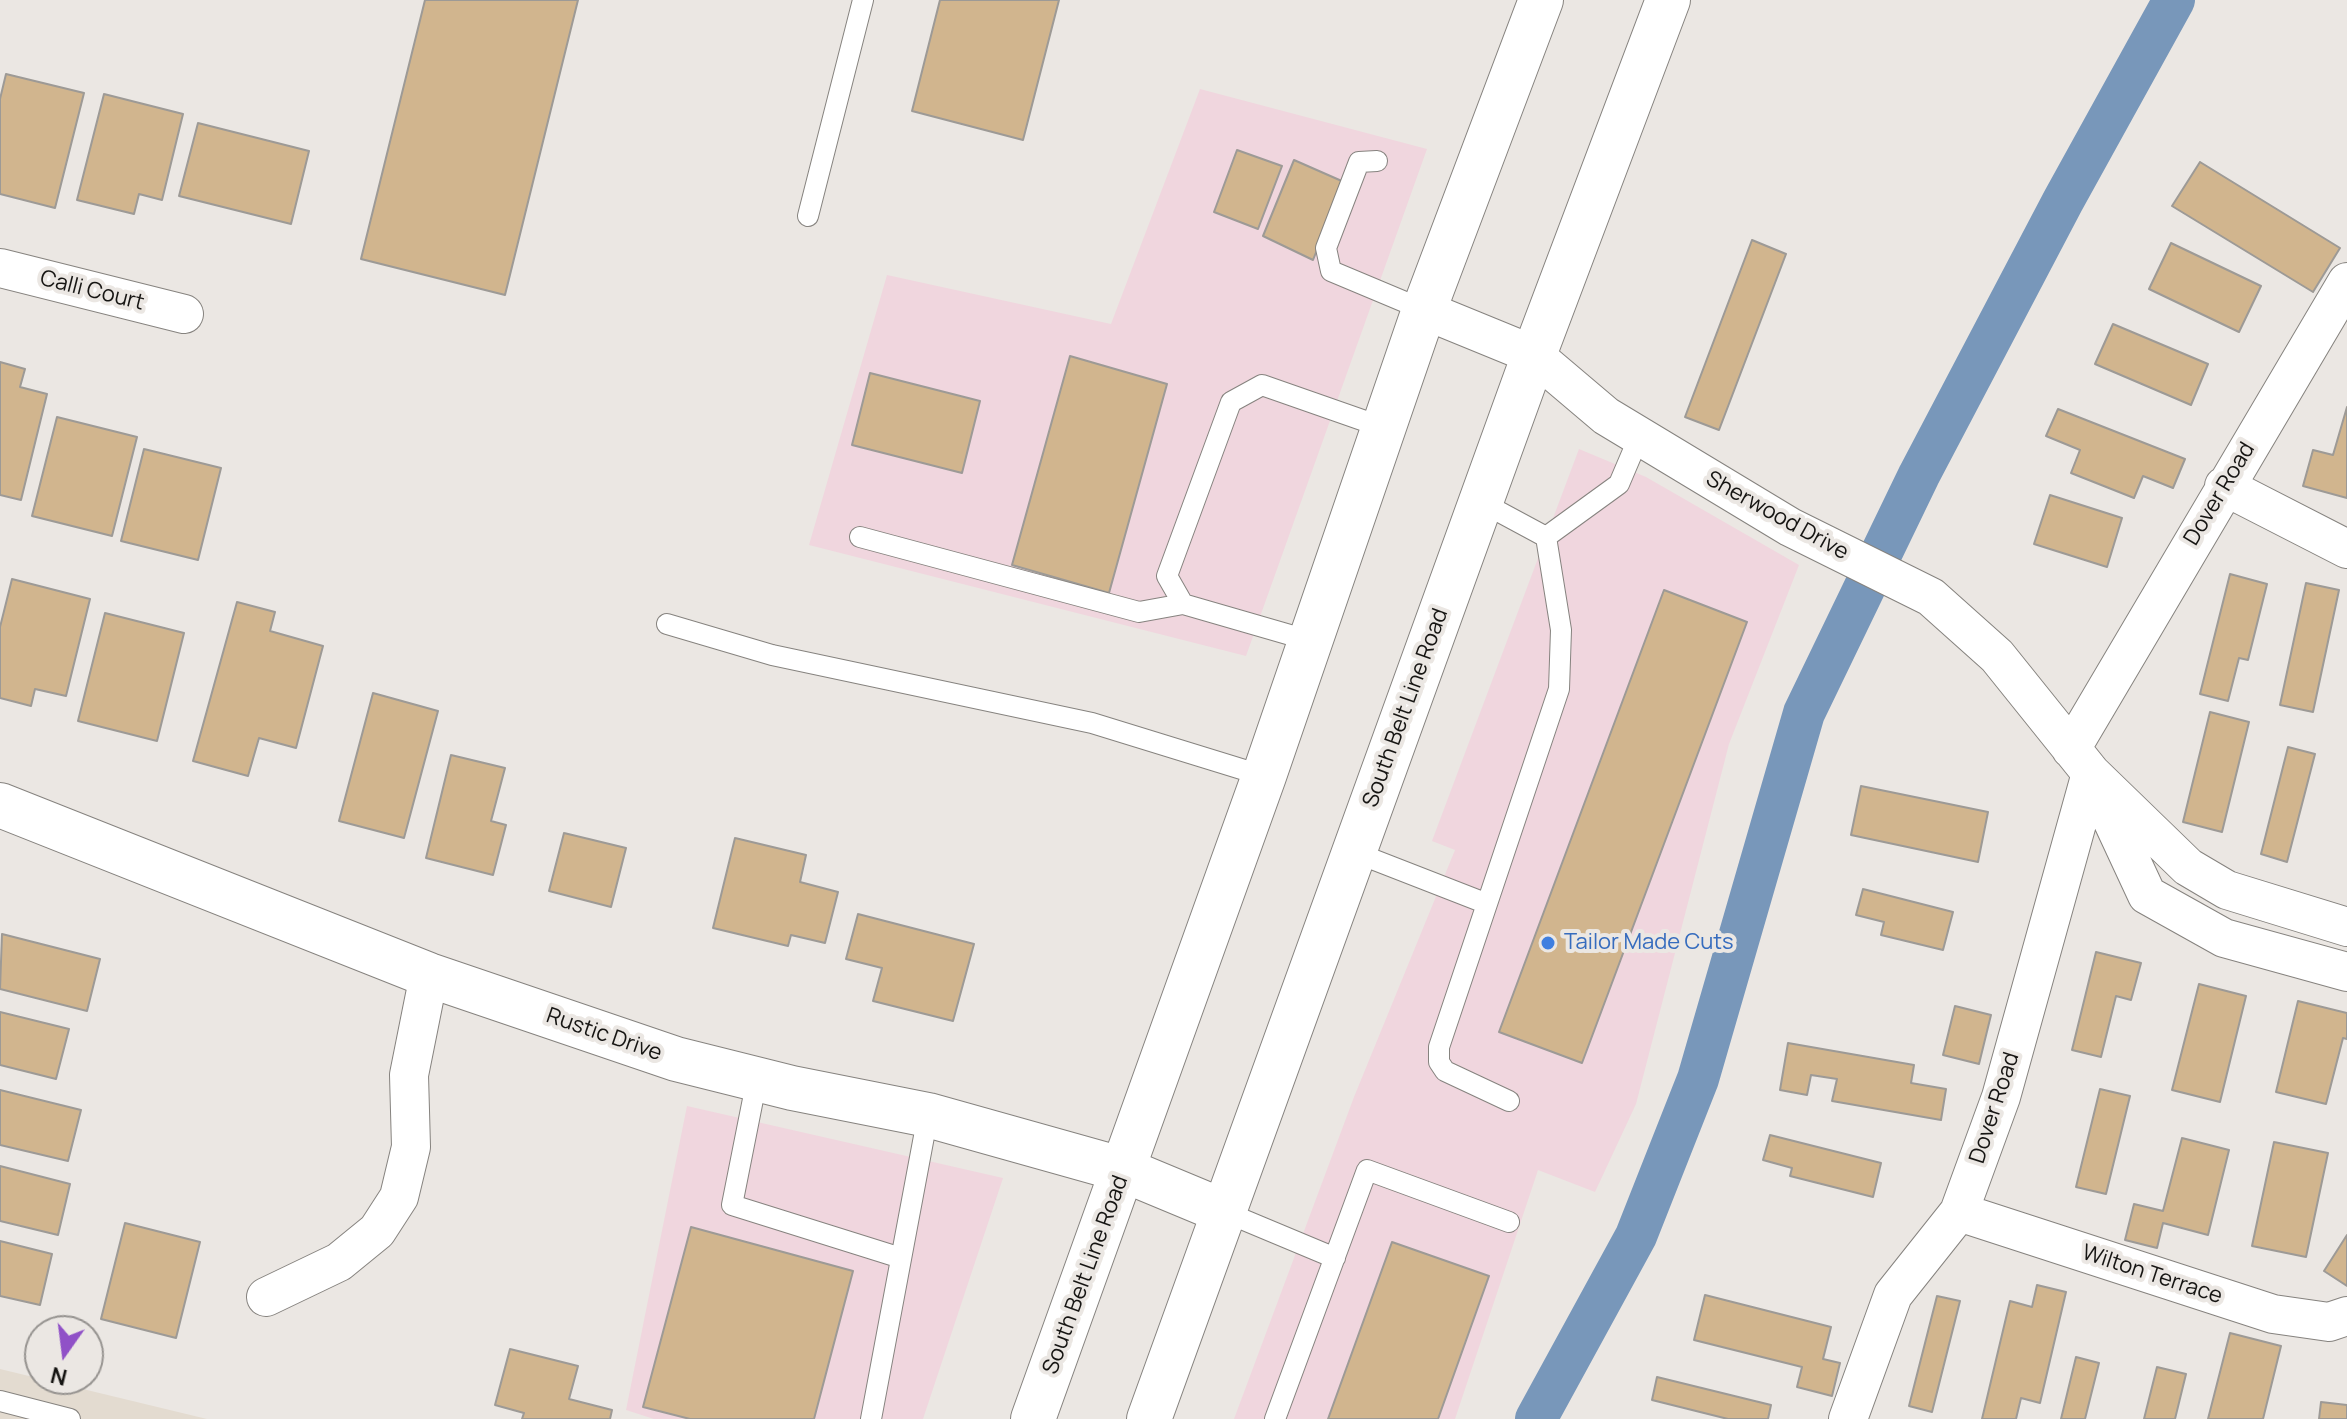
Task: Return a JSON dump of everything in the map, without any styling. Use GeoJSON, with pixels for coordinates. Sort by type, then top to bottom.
{"type":"FeatureCollection","features":[{"type":"Feature","properties":{"kind":"main road","name":"South Belt Line Road"},"geometry":{"type":"LineString","coordinates":[[1033,1419],[1264,776],[1424,310],[1541,0]]}},
{"type":"Feature","properties":{"kind":"main road","name":"South Belt Line Road"},"geometry":{"type":"LineString","coordinates":[[1149,1419],[1534,355],[1668,0]]}},
{"type":"Feature","properties":{"kind":"main road","name":"Rustic Drive"},"geometry":{"type":"LineString","coordinates":[[0,805],[429,975],[676,1059],[928,1115],[1124,1170],[1225,1212]]}},
{"type":"Feature","properties":{"kind":"street","name":"Calli Court"},"geometry":{"type":"LineString","coordinates":[[0,268],[184,314]]}},
{"type":"Feature","properties":{"kind":"street","name":"Dover Road"},"geometry":{"type":"LineString","coordinates":[[1848,1419],[1893,1295],[1959,1212],[2001,1097],[2081,761],[2224,486],[2347,282]]}},
{"type":"Feature","properties":{"kind":"street","name":"Sherwood Drive"},"geometry":{"type":"LineString","coordinates":[[1424,310],[1534,355],[1606,416],[1639,437],[1790,527],[1931,597],[1997,656],[2081,761],[2188,867],[2227,890],[2347,927]]}},
{"type":"Feature","properties":{"kind":"street"},"geometry":{"type":"LineString","coordinates":[[2224,486],[2347,549]]}},
{"type":"Feature","properties":{"kind":"street","name":"Sherwood Drive"},"geometry":{"type":"LineString","coordinates":[[2081,761],[2147,895],[2224,938],[2347,972]]}},
{"type":"Feature","properties":{"kind":"street"},"geometry":{"type":"LineString","coordinates":[[266,1297],[339,1262],[377,1231],[399,1197],[411,1147],[409,1075],[429,975]]}},
{"type":"Feature","properties":{"kind":"street","name":"Wilton Terrace"},"geometry":{"type":"LineString","coordinates":[[1959,1212],[2273,1314],[2329,1322],[2347,1316]]}},
{"type":"Feature","properties":{"kind":"lane"},"geometry":{"type":"LineString","coordinates":[[808,216],[863,0]]}},
{"type":"Feature","properties":{"kind":"lane"},"geometry":{"type":"LineString","coordinates":[[1377,161],[1359,162],[1326,248],[1331,271],[1424,310]]}},
{"type":"Feature","properties":{"kind":"lane"},"geometry":{"type":"LineString","coordinates":[[1183,604],[1167,576],[1231,402],[1262,385],[1385,428]]}},
{"type":"Feature","properties":{"kind":"lane"},"geometry":{"type":"LineString","coordinates":[[1546,537],[1619,484],[1639,437]]}},
{"type":"Feature","properties":{"kind":"lane"},"geometry":{"type":"LineString","coordinates":[[1481,502],[1546,537]]}},
{"type":"Feature","properties":{"kind":"lane"},"geometry":{"type":"LineString","coordinates":[[860,537],[1139,612],[1183,604],[1311,641]]}},
{"type":"Feature","properties":{"kind":"lane"},"geometry":{"type":"LineString","coordinates":[[1509,1101],[1445,1071],[1439,1062],[1439,1047],[1559,689],[1561,630],[1546,537]]}},
{"type":"Feature","properties":{"kind":"lane"},"geometry":{"type":"LineString","coordinates":[[667,624],[772,655],[1092,723],[1264,776]]}},
{"type":"Feature","properties":{"kind":"lane"},"geometry":{"type":"LineString","coordinates":[[1354,852],[1485,903]]}},
{"type":"Feature","properties":{"kind":"lane"},"geometry":{"type":"LineString","coordinates":[[757,1079],[732,1205],[901,1258]]}},
{"type":"Feature","properties":{"kind":"lane"},"geometry":{"type":"LineString","coordinates":[[871,1419],[928,1115]]}},
{"type":"Feature","properties":{"kind":"lane"},"geometry":{"type":"LineString","coordinates":[[1275,1419],[1367,1170],[1509,1222]]}},
{"type":"Feature","properties":{"kind":"lane"},"geometry":{"type":"LineString","coordinates":[[1225,1212],[1335,1258]]}},
{"type":"Feature","properties":{"kind":"lane"},"geometry":{"type":"LineString","coordinates":[[0,1401],[70,1419]]}},
{"type":"Feature","properties":{"kind":"shaded area"},"geometry":{"type":"Polygon","coordinates":[[[1200,89],[1427,149],[1246,656],[809,545],[887,275],[1111,324],[1200,89]]]}},
{"type":"Feature","properties":{"kind":"shaded area"},"geometry":{"type":"Polygon","coordinates":[[[1579,449],[1646,477],[1799,565],[1729,744],[1636,1104],[1595,1192],[1538,1170],[1455,1419],[1234,1419],[1354,1097],[1455,850],[1432,841],[1579,449]]]}},
{"type":"Feature","properties":{"kind":"shaded area"},"geometry":{"type":"Polygon","coordinates":[[[687,1106],[1003,1178],[923,1419],[654,1419],[626,1410],[687,1106]]]}},
{"type":"Feature","properties":{"kind":"shaded area"},"geometry":{"type":"Polygon","coordinates":[[[0,1369],[24,1375],[24,1395],[104,1394],[207,1419],[0,1419],[0,1369]]]}},
{"type":"Feature","properties":{"kind":"building"},"geometry":{"type":"Polygon","coordinates":[[[425,0],[578,0],[505,295],[361,259],[425,0]]]}},
{"type":"Feature","properties":{"kind":"building"},"geometry":{"type":"Polygon","coordinates":[[[940,0],[1059,0],[1023,140],[912,111],[940,0]]]}},
{"type":"Feature","properties":{"kind":"building"},"geometry":{"type":"Polygon","coordinates":[[[6,74],[84,93],[55,208],[0,194],[0,99],[6,74]]]}},
{"type":"Feature","properties":{"kind":"building"},"geometry":{"type":"Polygon","coordinates":[[[104,94],[183,114],[162,200],[139,194],[134,214],[77,200],[104,94]]]}},
{"type":"Feature","properties":{"kind":"building"},"geometry":{"type":"Polygon","coordinates":[[[198,123],[309,151],[291,224],[179,196],[198,123]]]}},
{"type":"Feature","properties":{"kind":"building"},"geometry":{"type":"Polygon","coordinates":[[[1237,150],[1282,166],[1258,229],[1214,212],[1237,150]]]}},
{"type":"Feature","properties":{"kind":"building"},"geometry":{"type":"Polygon","coordinates":[[[1294,160],[1344,182],[1313,260],[1263,236],[1294,160]]]}},
{"type":"Feature","properties":{"kind":"building"},"geometry":{"type":"Polygon","coordinates":[[[2200,162],[2340,248],[2313,292],[2172,206],[2200,162]]]}},
{"type":"Feature","properties":{"kind":"building"},"geometry":{"type":"Polygon","coordinates":[[[1752,240],[1786,254],[1719,430],[1685,417],[1752,240]]]}},
{"type":"Feature","properties":{"kind":"building"},"geometry":{"type":"Polygon","coordinates":[[[2171,243],[2261,286],[2239,332],[2149,289],[2171,243]]]}},
{"type":"Feature","properties":{"kind":"building"},"geometry":{"type":"Polygon","coordinates":[[[2113,324],[2208,364],[2191,405],[2095,364],[2113,324]]]}},
{"type":"Feature","properties":{"kind":"building"},"geometry":{"type":"Polygon","coordinates":[[[1070,356],[1167,384],[1109,593],[1012,565],[1070,356]]]}},
{"type":"Feature","properties":{"kind":"building"},"geometry":{"type":"Polygon","coordinates":[[[0,362],[25,369],[20,387],[47,394],[21,500],[0,495],[0,362]]]}},
{"type":"Feature","properties":{"kind":"building"},"geometry":{"type":"Polygon","coordinates":[[[870,373],[980,401],[962,473],[852,445],[870,373]]]}},
{"type":"Feature","properties":{"kind":"building"},"geometry":{"type":"Polygon","coordinates":[[[2347,407],[2347,498],[2303,486],[2313,450],[2333,455],[2347,407]]]}},
{"type":"Feature","properties":{"kind":"building"},"geometry":{"type":"Polygon","coordinates":[[[2058,409],[2185,459],[2173,488],[2143,476],[2134,498],[2071,473],[2080,450],[2046,436],[2058,409]]]}},
{"type":"Feature","properties":{"kind":"building"},"geometry":{"type":"Polygon","coordinates":[[[57,417],[137,437],[112,536],[32,516],[57,417]]]}},
{"type":"Feature","properties":{"kind":"building"},"geometry":{"type":"Polygon","coordinates":[[[144,449],[221,468],[198,560],[121,541],[144,449]]]}},
{"type":"Feature","properties":{"kind":"building"},"geometry":{"type":"Polygon","coordinates":[[[2050,495],[2122,518],[2107,567],[2034,544],[2050,495]]]}},
{"type":"Feature","properties":{"kind":"building"},"geometry":{"type":"Polygon","coordinates":[[[2230,574],[2267,584],[2248,660],[2239,658],[2228,701],[2200,694],[2230,574]]]}},
{"type":"Feature","properties":{"kind":"building"},"geometry":{"type":"Polygon","coordinates":[[[12,579],[90,599],[66,696],[35,689],[31,706],[0,698],[0,627],[12,579]]]}},
{"type":"Feature","properties":{"kind":"building"},"geometry":{"type":"Polygon","coordinates":[[[2306,583],[2339,590],[2313,712],[2280,705],[2306,583]]]}},
{"type":"Feature","properties":{"kind":"building"},"geometry":{"type":"Polygon","coordinates":[[[1664,590],[1747,622],[1582,1063],[1499,1032],[1664,590]]]}},
{"type":"Feature","properties":{"kind":"building"},"geometry":{"type":"Polygon","coordinates":[[[237,602],[275,612],[270,631],[323,646],[296,748],[259,738],[248,776],[193,761],[237,602]]]}},
{"type":"Feature","properties":{"kind":"building"},"geometry":{"type":"Polygon","coordinates":[[[105,613],[184,633],[157,741],[78,721],[105,613]]]}},
{"type":"Feature","properties":{"kind":"building"},"geometry":{"type":"Polygon","coordinates":[[[373,693],[438,711],[404,838],[339,821],[373,693]]]}},
{"type":"Feature","properties":{"kind":"building"},"geometry":{"type":"Polygon","coordinates":[[[2210,712],[2249,722],[2222,832],[2183,822],[2210,712]]]}},
{"type":"Feature","properties":{"kind":"building"},"geometry":{"type":"Polygon","coordinates":[[[2288,747],[2315,754],[2287,862],[2261,854],[2288,747]]]}},
{"type":"Feature","properties":{"kind":"building"},"geometry":{"type":"Polygon","coordinates":[[[451,755],[505,768],[491,821],[506,825],[493,875],[426,858],[451,755]]]}},
{"type":"Feature","properties":{"kind":"building"},"geometry":{"type":"Polygon","coordinates":[[[1861,786],[1988,812],[1978,862],[1851,835],[1861,786]]]}},
{"type":"Feature","properties":{"kind":"building"},"geometry":{"type":"Polygon","coordinates":[[[564,833],[626,848],[611,907],[549,891],[564,833]]]}},
{"type":"Feature","properties":{"kind":"building"},"geometry":{"type":"Polygon","coordinates":[[[735,838],[806,855],[800,882],[838,892],[825,943],[791,935],[788,946],[713,928],[735,838]]]}},
{"type":"Feature","properties":{"kind":"building"},"geometry":{"type":"Polygon","coordinates":[[[1863,889],[1953,912],[1943,950],[1881,935],[1884,922],[1856,915],[1863,889]]]}},
{"type":"Feature","properties":{"kind":"building"},"geometry":{"type":"Polygon","coordinates":[[[858,914],[974,944],[953,1021],[873,1001],[882,968],[846,959],[858,914]]]}},
{"type":"Feature","properties":{"kind":"building"},"geometry":{"type":"Polygon","coordinates":[[[2,934],[100,959],[87,1011],[0,989],[2,934]]]}},
{"type":"Feature","properties":{"kind":"building"},"geometry":{"type":"Polygon","coordinates":[[[2096,952],[2141,963],[2131,1000],[2116,996],[2101,1057],[2072,1050],[2096,952]]]}},
{"type":"Feature","properties":{"kind":"building"},"geometry":{"type":"Polygon","coordinates":[[[2199,984],[2246,996],[2220,1102],[2172,1090],[2199,984]]]}},
{"type":"Feature","properties":{"kind":"building"},"geometry":{"type":"Polygon","coordinates":[[[2298,1001],[2347,1013],[2347,1039],[2343,1038],[2326,1104],[2276,1092],[2298,1001]]]}},
{"type":"Feature","properties":{"kind":"building"},"geometry":{"type":"Polygon","coordinates":[[[1955,1006],[1991,1015],[1979,1064],[1943,1055],[1955,1006]]]}},
{"type":"Feature","properties":{"kind":"building"},"geometry":{"type":"Polygon","coordinates":[[[0,1012],[69,1029],[56,1079],[0,1065],[0,1012]]]}},
{"type":"Feature","properties":{"kind":"building"},"geometry":{"type":"Polygon","coordinates":[[[1788,1043],[1914,1065],[1911,1083],[1946,1089],[1941,1120],[1832,1101],[1837,1079],[1811,1075],[1807,1095],[1780,1090],[1788,1043]]]}},
{"type":"Feature","properties":{"kind":"building"},"geometry":{"type":"Polygon","coordinates":[[[2100,1089],[2130,1096],[2106,1194],[2076,1187],[2100,1089]]]}},
{"type":"Feature","properties":{"kind":"building"},"geometry":{"type":"Polygon","coordinates":[[[0,1090],[81,1110],[68,1161],[0,1145],[0,1090]]]}},
{"type":"Feature","properties":{"kind":"building"},"geometry":{"type":"Polygon","coordinates":[[[1770,1135],[1881,1163],[1873,1197],[1790,1176],[1792,1168],[1763,1160],[1770,1135]]]}},
{"type":"Feature","properties":{"kind":"building"},"geometry":{"type":"Polygon","coordinates":[[[2182,1138],[2229,1150],[2208,1235],[2163,1223],[2157,1248],[2125,1240],[2134,1204],[2163,1211],[2182,1138]]]}},
{"type":"Feature","properties":{"kind":"building"},"geometry":{"type":"Polygon","coordinates":[[[2274,1142],[2328,1153],[2306,1257],[2252,1246],[2274,1142]]]}},
{"type":"Feature","properties":{"kind":"building"},"geometry":{"type":"Polygon","coordinates":[[[0,1166],[70,1184],[58,1235],[0,1221],[0,1166]]]}},
{"type":"Feature","properties":{"kind":"building"},"geometry":{"type":"Polygon","coordinates":[[[125,1223],[200,1242],[176,1338],[104,1320],[102,1315],[125,1223]]]}},
{"type":"Feature","properties":{"kind":"building"},"geometry":{"type":"Polygon","coordinates":[[[691,1227],[853,1271],[814,1419],[690,1419],[643,1407],[691,1227]]]}},
{"type":"Feature","properties":{"kind":"building"},"geometry":{"type":"Polygon","coordinates":[[[2347,1235],[2347,1286],[2324,1271],[2347,1235]]]}},
{"type":"Feature","properties":{"kind":"building"},"geometry":{"type":"Polygon","coordinates":[[[0,1241],[52,1254],[40,1305],[0,1296],[0,1241]]]}},
{"type":"Feature","properties":{"kind":"building"},"geometry":{"type":"Polygon","coordinates":[[[1392,1242],[1489,1276],[1438,1419],[1328,1419],[1392,1242]]]}},
{"type":"Feature","properties":{"kind":"building"},"geometry":{"type":"Polygon","coordinates":[[[2037,1285],[2066,1292],[2040,1403],[2021,1398],[2016,1419],[1982,1419],[2010,1301],[2032,1307],[2037,1285]]]}},
{"type":"Feature","properties":{"kind":"building"},"geometry":{"type":"Polygon","coordinates":[[[1705,1295],[1831,1327],[1823,1359],[1840,1363],[1832,1396],[1797,1387],[1802,1367],[1694,1340],[1705,1295]]]}},
{"type":"Feature","properties":{"kind":"building"},"geometry":{"type":"Polygon","coordinates":[[[1937,1296],[1960,1301],[1932,1412],[1909,1406],[1937,1296]]]}},
{"type":"Feature","properties":{"kind":"building"},"geometry":{"type":"Polygon","coordinates":[[[2230,1333],[2281,1346],[2263,1419],[2208,1419],[2230,1333]]]}},
{"type":"Feature","properties":{"kind":"building"},"geometry":{"type":"Polygon","coordinates":[[[510,1349],[578,1366],[569,1399],[612,1410],[610,1419],[522,1419],[524,1413],[495,1405],[510,1349]]]}},
{"type":"Feature","properties":{"kind":"building"},"geometry":{"type":"Polygon","coordinates":[[[2076,1357],[2099,1363],[2085,1419],[2061,1419],[2076,1357]]]}},
{"type":"Feature","properties":{"kind":"building"},"geometry":{"type":"Polygon","coordinates":[[[2157,1367],[2186,1374],[2175,1419],[2144,1419],[2157,1367]]]}},
{"type":"Feature","properties":{"kind":"building"},"geometry":{"type":"Polygon","coordinates":[[[1657,1377],[1771,1405],[1768,1419],[1728,1419],[1652,1400],[1657,1377]]]}},
{"type":"Feature","properties":{"kind":"building"},"geometry":{"type":"Polygon","coordinates":[[[2321,1402],[2347,1405],[2347,1419],[2319,1419],[2321,1402]]]}},
{"type":"Feature","properties":{"kind":"waterway"},"geometry":{"type":"LineString","coordinates":[[1536,1419],[1636,1236],[1698,1079],[1804,713],[1919,475],[2063,201],[2174,0]]}},
{"type":"Feature","properties":{"kind":"place","name":"Tailor Made Cuts"},"geometry":{"type":"Point","coordinates":[1548,943]}}]}
